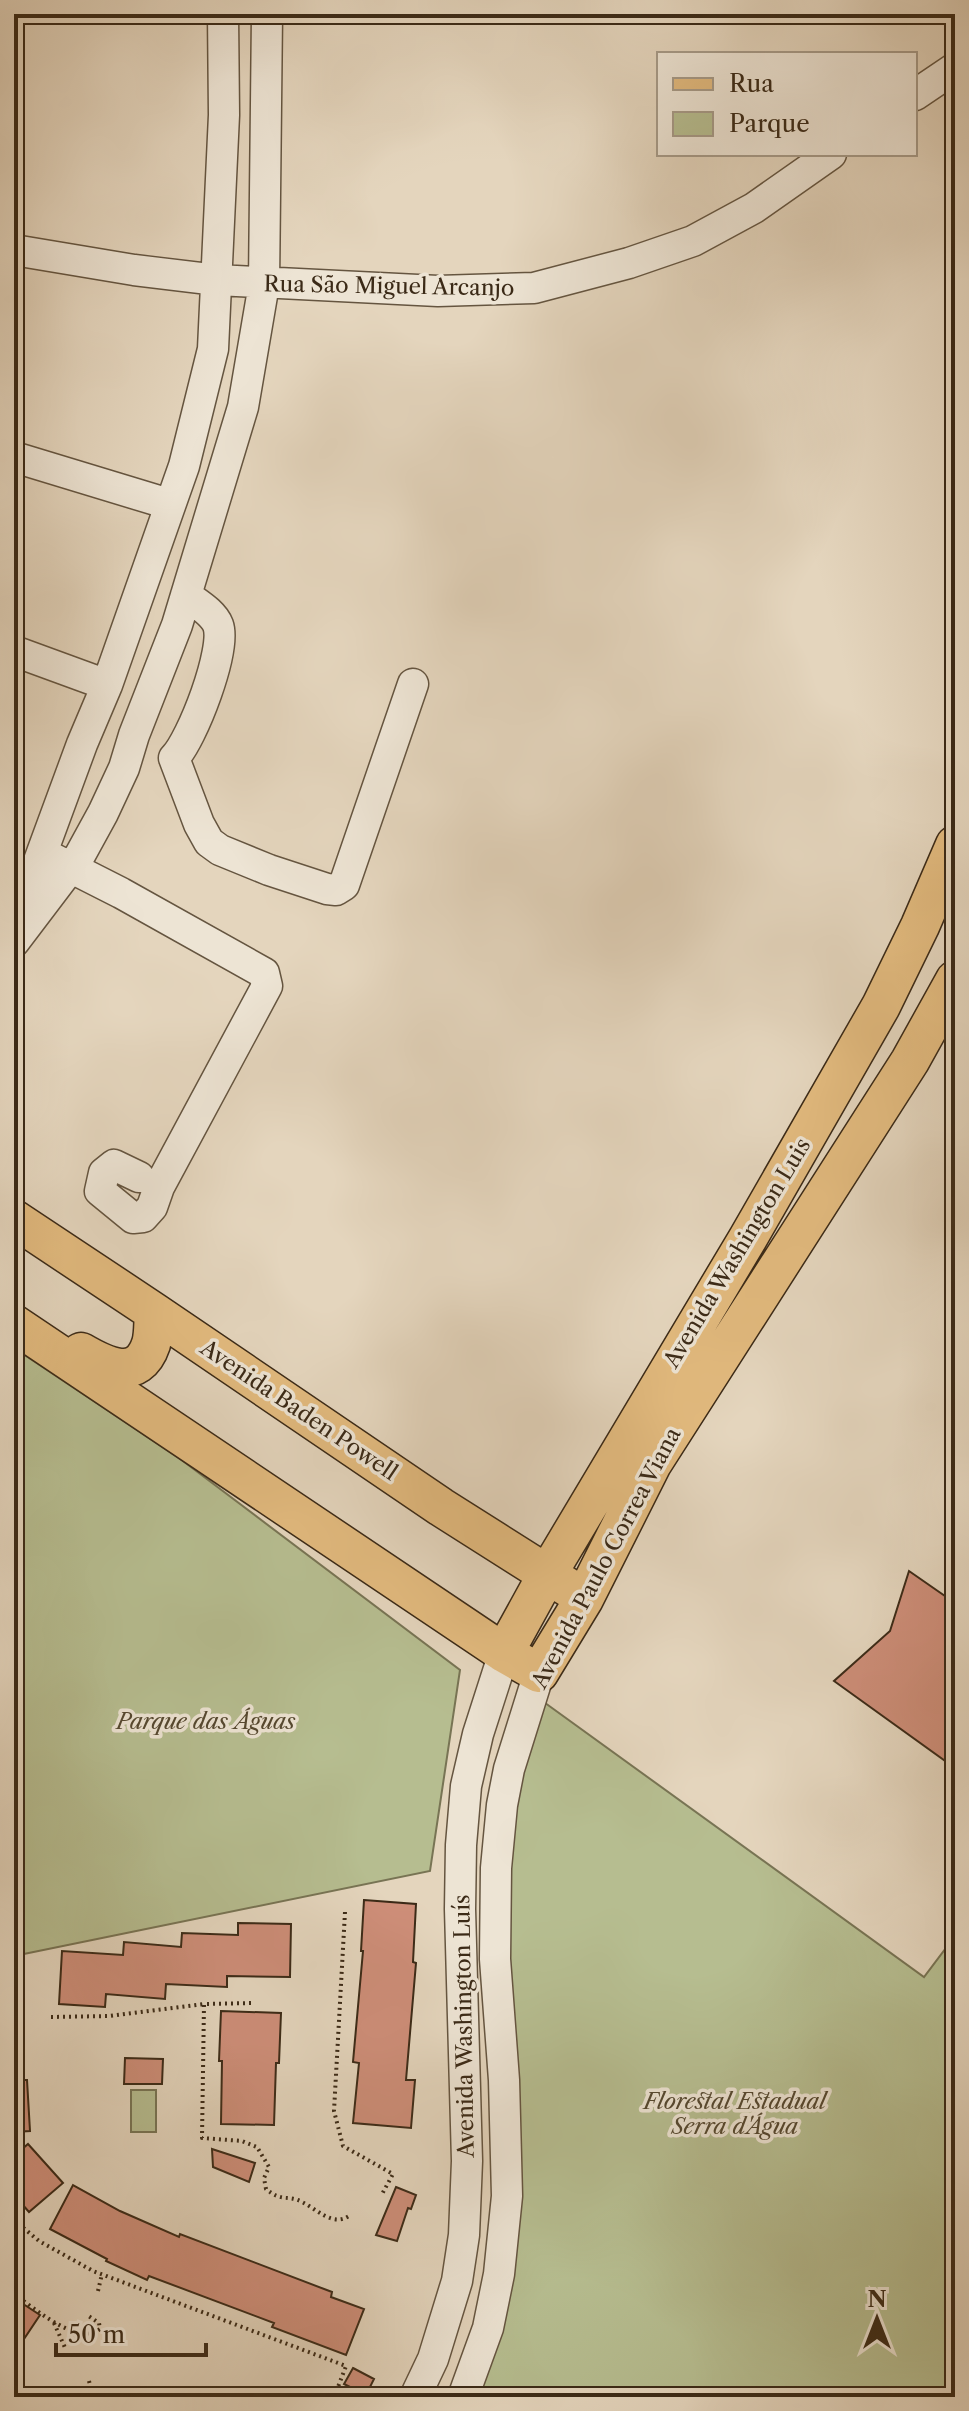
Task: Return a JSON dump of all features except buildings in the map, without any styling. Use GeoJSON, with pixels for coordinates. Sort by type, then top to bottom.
{"type":"FeatureCollection","features":[{"type":"Feature","properties":{"kind":"main road","name":"Avenida Washington Luis"},"geometry":{"type":"LineString","coordinates":[[504,1653],[867,1032],[920,926],[955,845]]}},
{"type":"Feature","properties":{"kind":"main road","name":"Avenida Paulo Correa Viana"},"geometry":{"type":"LineString","coordinates":[[539,1673],[584,1599],[652,1464],[910,1061],[955,980]]}},
{"type":"Feature","properties":{"kind":"main road","name":"Avenida Baden Powell"},"geometry":{"type":"LineString","coordinates":[[14,1219],[441,1507],[584,1599]]}},
{"type":"Feature","properties":{"kind":"main road"},"geometry":{"type":"LineString","coordinates":[[14,1311],[104,1365],[118,1369],[131,1367],[147,1353],[152,1342],[154,1312]]}},
{"type":"Feature","properties":{"kind":"main road"},"geometry":{"type":"LineString","coordinates":[[14,1324],[504,1653],[539,1673]]}},
{"type":"Feature","properties":{"kind":"street"},"geometry":{"type":"LineString","coordinates":[[14,942],[42,852],[107,685],[184,466],[213,349],[224,115],[223,14]]}},
{"type":"Feature","properties":{"kind":"street"},"geometry":{"type":"LineString","coordinates":[[14,928],[29,894],[70,868],[80,855],[124,768],[177,625],[243,407],[264,284],[267,14]]}},
{"type":"Feature","properties":{"kind":"street"},"geometry":{"type":"LineString","coordinates":[[917,94],[952,69]]}},
{"type":"Feature","properties":{"kind":"street","name":"Rua São Miguel Arcanjo"},"geometry":{"type":"LineString","coordinates":[[14,250],[134,270],[264,284],[438,291],[534,288],[629,263],[693,241],[754,208],[828,156]]}},
{"type":"Feature","properties":{"kind":"street"},"geometry":{"type":"LineString","coordinates":[[14,457],[169,504]]}},
{"type":"Feature","properties":{"kind":"street"},"geometry":{"type":"LineString","coordinates":[[174,758],[192,729],[220,644],[218,625],[210,614],[186,595]]}},
{"type":"Feature","properties":{"kind":"street"},"geometry":{"type":"LineString","coordinates":[[14,651],[107,685]]}},
{"type":"Feature","properties":{"kind":"street"},"geometry":{"type":"LineString","coordinates":[[174,758],[209,842],[220,850],[269,870],[336,890],[344,885],[413,684]]}},
{"type":"Feature","properties":{"kind":"street"},"geometry":{"type":"LineString","coordinates":[[82,744],[74,783],[78,799],[89,806],[98,800],[134,735]]}},
{"type":"Feature","properties":{"kind":"street"},"geometry":{"type":"LineString","coordinates":[[134,735],[160,757],[174,758]]}},
{"type":"Feature","properties":{"kind":"street"},"geometry":{"type":"LineString","coordinates":[[42,852],[264,973],[267,986],[159,1187],[152,1207],[143,1217],[133,1218],[100,1191],[104,1173],[114,1165],[139,1177]]}},
{"type":"Feature","properties":{"kind":"street","name":"Avenida Washington Luís"},"geometry":{"type":"LineString","coordinates":[[415,2397],[433,2359],[457,2281],[464,2235],[467,2161],[461,1845],[466,1786],[478,1734],[504,1653]]}},
{"type":"Feature","properties":{"kind":"street","name":"Avenida Paulo Correa Viana"},"geometry":{"type":"LineString","coordinates":[[463,2397],[488,2328],[499,2274],[507,2196],[504,2080],[495,1959],[496,1868],[502,1805],[509,1769],[539,1673]]}},
{"type":"Feature","properties":{"kind":"path"},"geometry":{"type":"LineString","coordinates":[[345,1912],[334,2111],[343,2146],[393,2174],[381,2196]]}},
{"type":"Feature","properties":{"kind":"path"},"geometry":{"type":"LineString","coordinates":[[51,2017],[109,2016],[204,2004],[251,2003]]}},
{"type":"Feature","properties":{"kind":"path"},"geometry":{"type":"LineString","coordinates":[[204,2004],[202,2138],[242,2141],[257,2147],[269,2167],[264,2178],[266,2189],[277,2198],[298,2199],[332,2219],[342,2220],[349,2216]]}},
{"type":"Feature","properties":{"kind":"path"},"geometry":{"type":"LineString","coordinates":[[14,2220],[64,2257],[102,2274],[346,2366],[338,2387]]}},
{"type":"Feature","properties":{"kind":"path"},"geometry":{"type":"LineString","coordinates":[[98,2291],[102,2274]]}},
{"type":"Feature","properties":{"kind":"path"},"geometry":{"type":"LineString","coordinates":[[14,2294],[54,2323],[85,2335],[96,2333],[100,2329],[99,2323],[87,2315]]}},
{"type":"Feature","properties":{"kind":"path"},"geometry":{"type":"LineString","coordinates":[[54,2323],[66,2350]]}},
{"type":"Feature","properties":{"kind":"path"},"geometry":{"type":"LineString","coordinates":[[89,2381],[93,2397]]}},
{"type":"Feature","properties":{"kind":"green space","name":"Parque das Águas"},"geometry":{"type":"Polygon","coordinates":[[[14,1348],[179,1458],[460,1670],[430,1871],[14,1956],[14,1348]]]}},
{"type":"Feature","properties":{"kind":"green space","name":"Florestal Estadual Serra d'Água"},"geometry":{"type":"Polygon","coordinates":[[[541,1700],[924,1977],[955,1936],[955,2397],[472,2397],[492,2345],[504,1939],[511,1822],[541,1700]]]}},
{"type":"Feature","properties":{"kind":"green space"},"geometry":{"type":"Polygon","coordinates":[[[131,2090],[156,2090],[156,2132],[131,2132],[131,2090]]]}}]}
